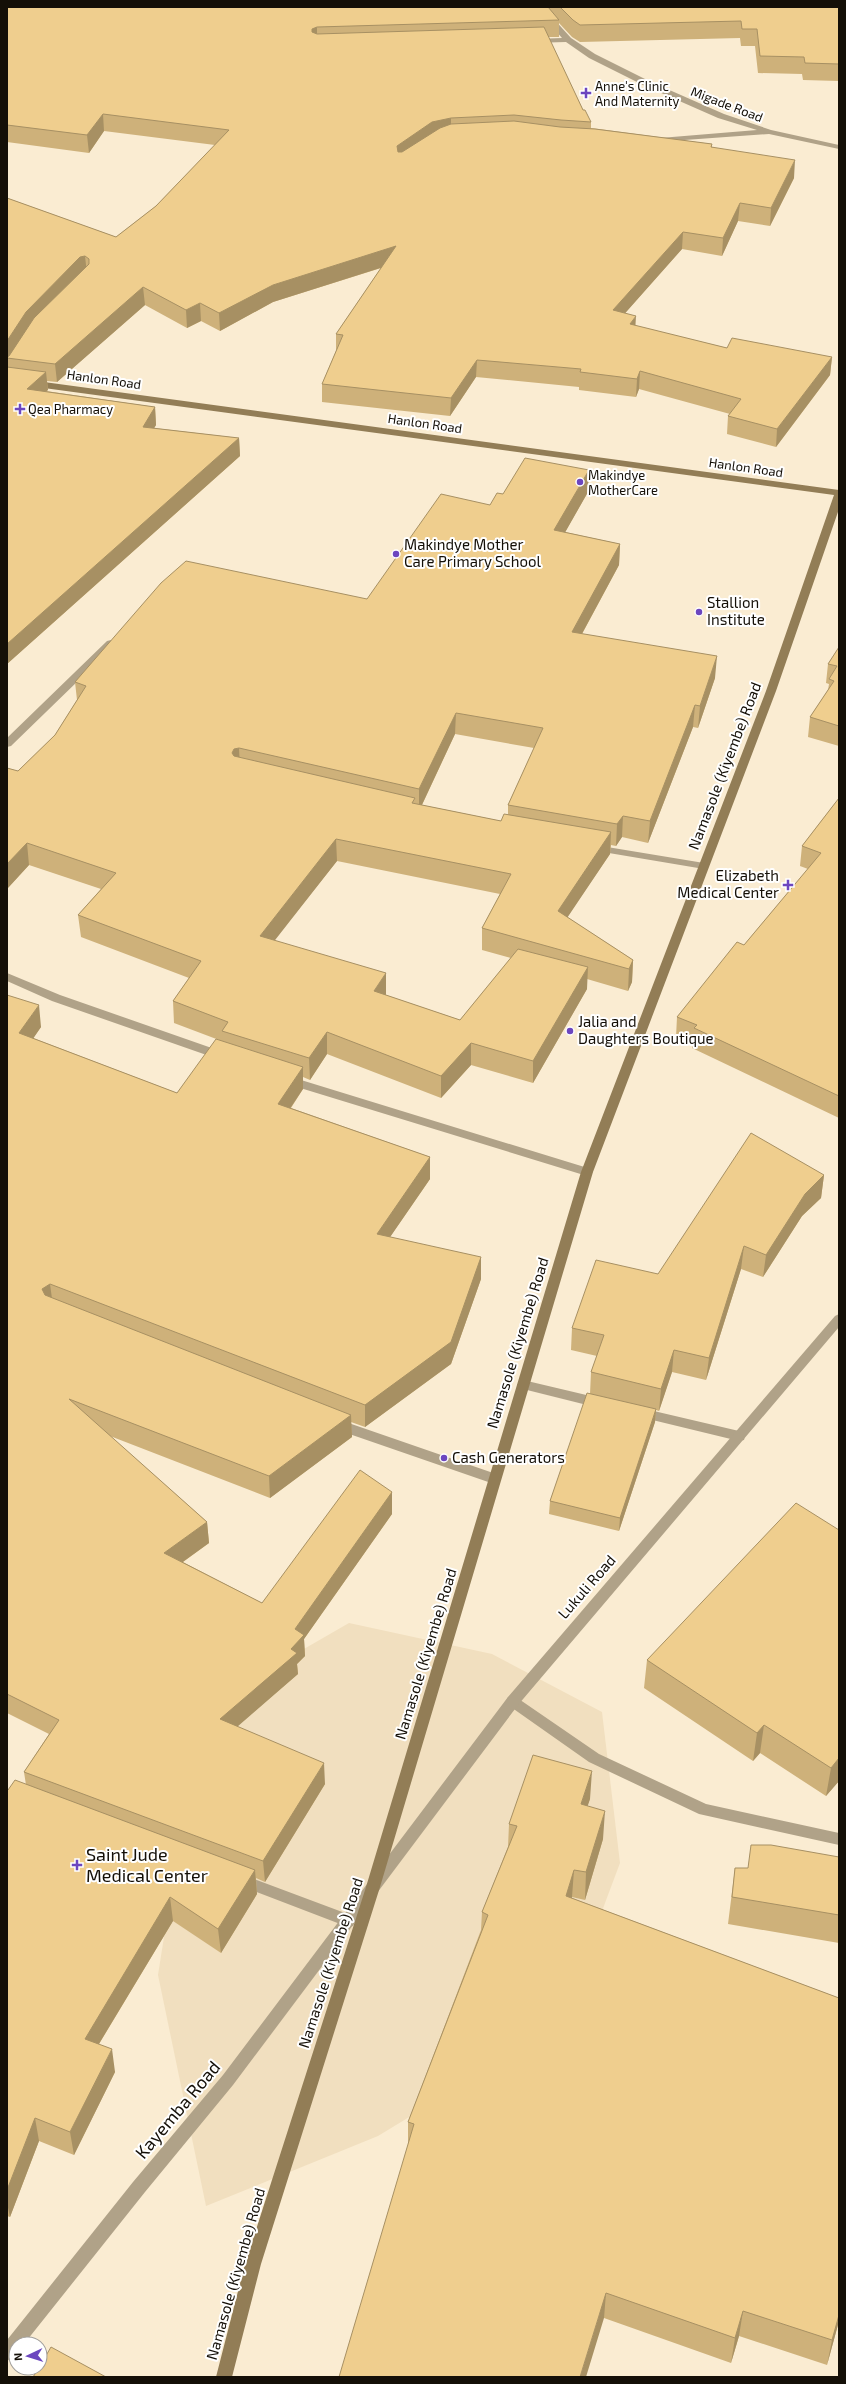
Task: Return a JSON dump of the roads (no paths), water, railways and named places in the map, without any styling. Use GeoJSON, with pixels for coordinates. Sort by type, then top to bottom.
{"type":"FeatureCollection","features":[{"type":"Feature","properties":{"kind":"main road","name":"Hanlon Road"},"geometry":{"type":"LineString","coordinates":[[7,380],[839,494]]}},
{"type":"Feature","properties":{"kind":"main road","name":"Namasole (Kiyembe) Road"},"geometry":{"type":"LineString","coordinates":[[224,2377],[253,2264],[373,1887],[587,1172],[771,691],[839,494]]}},
{"type":"Feature","properties":{"kind":"street","name":"Migade Road"},"geometry":{"type":"LineString","coordinates":[[539,7],[568,40],[592,56],[646,83],[721,116],[769,132],[839,147]]}},
{"type":"Feature","properties":{"kind":"street"},"geometry":{"type":"LineString","coordinates":[[529,42],[568,40]]}},
{"type":"Feature","properties":{"kind":"street"},"geometry":{"type":"LineString","coordinates":[[651,141],[769,132]]}},
{"type":"Feature","properties":{"kind":"street"},"geometry":{"type":"LineString","coordinates":[[7,744],[120,635]]}},
{"type":"Feature","properties":{"kind":"street"},"geometry":{"type":"LineString","coordinates":[[587,846],[704,866]]}},
{"type":"Feature","properties":{"kind":"street"},"geometry":{"type":"LineString","coordinates":[[7,978],[56,998],[231,1060]]}},
{"type":"Feature","properties":{"kind":"street"},"geometry":{"type":"LineString","coordinates":[[276,1076],[587,1172]]}},
{"type":"Feature","properties":{"kind":"street","name":"Lukuli Road"},"geometry":{"type":"LineString","coordinates":[[373,1887],[512,1701],[839,1319]]}},
{"type":"Feature","properties":{"kind":"street"},"geometry":{"type":"LineString","coordinates":[[523,1385],[615,1407]]}},
{"type":"Feature","properties":{"kind":"street"},"geometry":{"type":"LineString","coordinates":[[631,1411],[739,1436]]}},
{"type":"Feature","properties":{"kind":"street"},"geometry":{"type":"LineString","coordinates":[[327,1421],[494,1479]]}},
{"type":"Feature","properties":{"kind":"street"},"geometry":{"type":"LineString","coordinates":[[512,1701],[594,1758],[704,1810],[839,1839]]}},
{"type":"Feature","properties":{"kind":"street"},"geometry":{"type":"LineString","coordinates":[[230,1876],[348,1921]]}},
{"type":"Feature","properties":{"kind":"street","name":"Kayemba Road"},"geometry":{"type":"LineString","coordinates":[[7,2353],[139,2187],[228,2080],[373,1887]]}},
{"type":"Feature","properties":{"kind":"place","name":"Anne's Clinic And Maternity"},"geometry":{"type":"Point","coordinates":[586,93]}},
{"type":"Feature","properties":{"kind":"place","name":"Qea Pharmacy"},"geometry":{"type":"Point","coordinates":[20,409]}},
{"type":"Feature","properties":{"kind":"place","name":"Makindye MotherCare"},"geometry":{"type":"Point","coordinates":[580,482]}},
{"type":"Feature","properties":{"kind":"place","name":"Makindye Mother Care Primary School"},"geometry":{"type":"Point","coordinates":[396,554]}},
{"type":"Feature","properties":{"kind":"place","name":"Stallion Institute"},"geometry":{"type":"Point","coordinates":[699,612]}},
{"type":"Feature","properties":{"kind":"place","name":"Elizabeth Medical Center"},"geometry":{"type":"Point","coordinates":[788,885]}},
{"type":"Feature","properties":{"kind":"place","name":"Jalia and Daughters Boutique"},"geometry":{"type":"Point","coordinates":[570,1031]}},
{"type":"Feature","properties":{"kind":"place","name":"Cash Generators"},"geometry":{"type":"Point","coordinates":[444,1458]}},
{"type":"Feature","properties":{"kind":"place","name":"Saint Jude Medical Center"},"geometry":{"type":"Point","coordinates":[77,1865]}}]}
